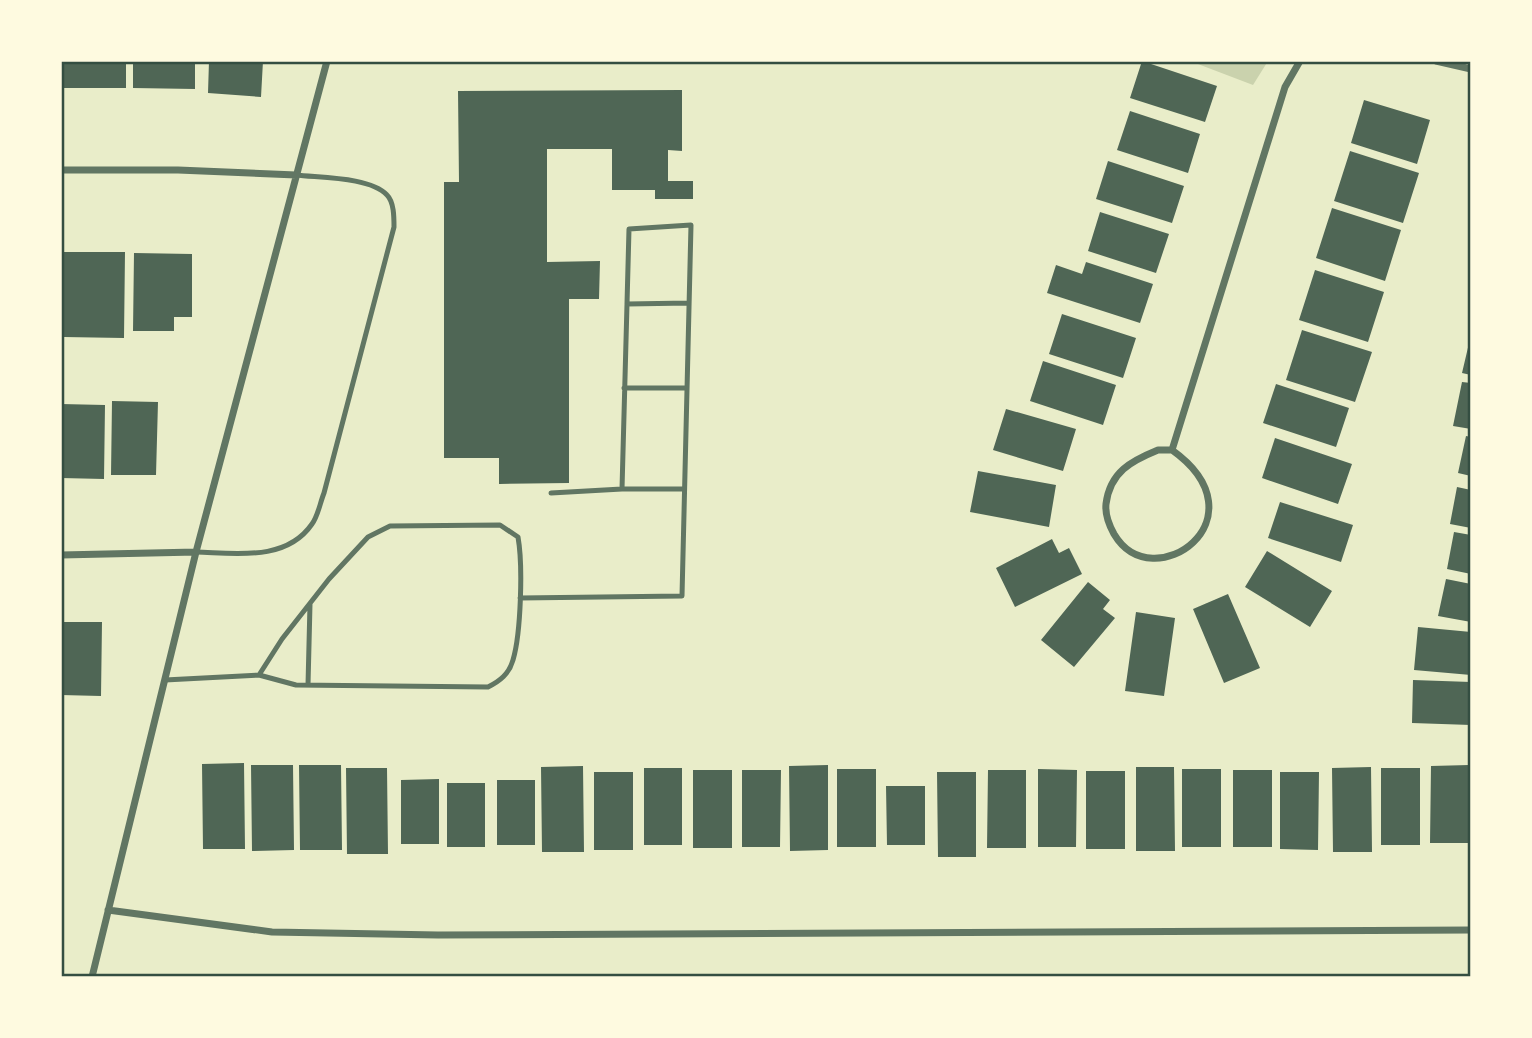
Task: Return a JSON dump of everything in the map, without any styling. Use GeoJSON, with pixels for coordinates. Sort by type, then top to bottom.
{"type":"FeatureCollection","features":[{"type":"Feature","properties":{"kind":"street"},"geometry":{"type":"LineString","coordinates":[[92,977],[196,552],[327,61]]}},
{"type":"Feature","properties":{"kind":"street"},"geometry":{"type":"LineString","coordinates":[[1172,450],[1285,86],[1300,61]]}},
{"type":"Feature","properties":{"kind":"street"},"geometry":{"type":"LineString","coordinates":[[1436,61],[1471,69]]}},
{"type":"Feature","properties":{"kind":"street"},"geometry":{"type":"LineString","coordinates":[[61,170],[178,170],[296,175]]}},
{"type":"Feature","properties":{"kind":"street"},"geometry":{"type":"LineString","coordinates":[[1158,450],[1172,450],[1193,466],[1203,481],[1208,496],[1209,513],[1204,529],[1194,543],[1181,553],[1165,558],[1148,557],[1132,551],[1118,540],[1110,525],[1106,508],[1108,491],[1116,475],[1129,463],[1158,450]]}},
{"type":"Feature","properties":{"kind":"street"},"geometry":{"type":"LineString","coordinates":[[61,555],[196,552]]}},
{"type":"Feature","properties":{"kind":"street"},"geometry":{"type":"LineString","coordinates":[[108,910],[272,932],[425,935],[1471,930]]}},
{"type":"Feature","properties":{"kind":"lane"},"geometry":{"type":"LineString","coordinates":[[196,552],[260,554],[291,544],[313,524],[324,493],[394,227],[393,210],[389,196],[371,184],[296,175]]}},
{"type":"Feature","properties":{"kind":"lane"},"geometry":{"type":"LineString","coordinates":[[520,598],[682,596],[691,225],[629,229],[622,489]]}},
{"type":"Feature","properties":{"kind":"lane"},"geometry":{"type":"LineString","coordinates":[[627,304],[689,303]]}},
{"type":"Feature","properties":{"kind":"lane"},"geometry":{"type":"LineString","coordinates":[[624,388],[686,388]]}},
{"type":"Feature","properties":{"kind":"lane"},"geometry":{"type":"LineString","coordinates":[[551,493],[683,489]]}},
{"type":"Feature","properties":{"kind":"lane"},"geometry":{"type":"LineString","coordinates":[[164,680],[259,675],[296,685],[488,687],[501,681],[513,661],[520,598],[518,537],[500,525],[390,526],[368,537],[282,639],[259,675]]}},
{"type":"Feature","properties":{"kind":"lane"},"geometry":{"type":"LineString","coordinates":[[308,685],[310,604]]}},
{"type":"Feature","properties":{"kind":"green space"},"geometry":{"type":"Polygon","coordinates":[[[1190,61],[1268,61],[1253,85],[1190,61]]]}},
{"type":"Feature","properties":{"kind":"building"},"geometry":{"type":"Polygon","coordinates":[[[64,61],[126,61],[126,88],[64,88],[64,61]]]}},
{"type":"Feature","properties":{"kind":"building"},"geometry":{"type":"Polygon","coordinates":[[[133,61],[195,61],[195,89],[133,88],[133,61]]]}},
{"type":"Feature","properties":{"kind":"building"},"geometry":{"type":"Polygon","coordinates":[[[209,61],[263,61],[261,97],[208,93],[209,61]]]}},
{"type":"Feature","properties":{"kind":"building"},"geometry":{"type":"Polygon","coordinates":[[[1142,61],[1217,86],[1205,122],[1130,98],[1142,61]]]}},
{"type":"Feature","properties":{"kind":"building"},"geometry":{"type":"Polygon","coordinates":[[[682,90],[682,151],[668,150],[668,181],[693,181],[693,199],[655,199],[655,190],[612,190],[612,149],[547,149],[547,262],[600,261],[599,299],[569,299],[569,483],[499,484],[499,458],[444,458],[444,182],[459,182],[458,91],[682,90]]]}},
{"type":"Feature","properties":{"kind":"building"},"geometry":{"type":"Polygon","coordinates":[[[1364,100],[1430,120],[1417,164],[1351,143],[1364,100]]]}},
{"type":"Feature","properties":{"kind":"building"},"geometry":{"type":"Polygon","coordinates":[[[1130,111],[1200,134],[1188,173],[1117,150],[1130,111]]]}},
{"type":"Feature","properties":{"kind":"building"},"geometry":{"type":"Polygon","coordinates":[[[1350,151],[1419,173],[1403,223],[1334,201],[1350,151]]]}},
{"type":"Feature","properties":{"kind":"building"},"geometry":{"type":"Polygon","coordinates":[[[1108,161],[1184,186],[1172,223],[1096,199],[1108,161]]]}},
{"type":"Feature","properties":{"kind":"building"},"geometry":{"type":"Polygon","coordinates":[[[1332,208],[1401,230],[1385,281],[1316,258],[1332,208]]]}},
{"type":"Feature","properties":{"kind":"building"},"geometry":{"type":"Polygon","coordinates":[[[1100,212],[1169,234],[1156,273],[1088,251],[1100,212]]]}},
{"type":"Feature","properties":{"kind":"building"},"geometry":{"type":"Polygon","coordinates":[[[64,252],[125,252],[124,338],[64,337],[64,252]]]}},
{"type":"Feature","properties":{"kind":"building"},"geometry":{"type":"Polygon","coordinates":[[[134,253],[192,254],[192,317],[174,317],[174,331],[133,331],[134,253]]]}},
{"type":"Feature","properties":{"kind":"building"},"geometry":{"type":"Polygon","coordinates":[[[1086,262],[1153,284],[1140,323],[1047,293],[1056,265],[1082,274],[1086,262]]]}},
{"type":"Feature","properties":{"kind":"building"},"geometry":{"type":"Polygon","coordinates":[[[1315,270],[1384,292],[1368,342],[1299,320],[1315,270]]]}},
{"type":"Feature","properties":{"kind":"building"},"geometry":{"type":"Polygon","coordinates":[[[1062,314],[1136,338],[1123,378],[1049,354],[1062,314]]]}},
{"type":"Feature","properties":{"kind":"building"},"geometry":{"type":"Polygon","coordinates":[[[1302,330],[1372,352],[1355,402],[1286,380],[1302,330]]]}},
{"type":"Feature","properties":{"kind":"building"},"geometry":{"type":"Polygon","coordinates":[[[1471,339],[1471,375],[1462,373],[1471,339]]]}},
{"type":"Feature","properties":{"kind":"building"},"geometry":{"type":"Polygon","coordinates":[[[1043,361],[1116,385],[1103,425],[1030,401],[1043,361]]]}},
{"type":"Feature","properties":{"kind":"building"},"geometry":{"type":"Polygon","coordinates":[[[1462,382],[1471,383],[1471,429],[1453,426],[1462,382]]]}},
{"type":"Feature","properties":{"kind":"building"},"geometry":{"type":"Polygon","coordinates":[[[1276,384],[1349,408],[1336,447],[1263,423],[1276,384]]]}},
{"type":"Feature","properties":{"kind":"building"},"geometry":{"type":"Polygon","coordinates":[[[112,401],[158,402],[156,475],[111,475],[112,401]]]}},
{"type":"Feature","properties":{"kind":"building"},"geometry":{"type":"Polygon","coordinates":[[[61,404],[105,405],[104,479],[61,478],[61,404]]]}},
{"type":"Feature","properties":{"kind":"building"},"geometry":{"type":"Polygon","coordinates":[[[1006,409],[1076,429],[1063,471],[993,450],[1006,409]]]}},
{"type":"Feature","properties":{"kind":"building"},"geometry":{"type":"Polygon","coordinates":[[[1466,436],[1471,437],[1471,476],[1458,473],[1466,436]]]}},
{"type":"Feature","properties":{"kind":"building"},"geometry":{"type":"Polygon","coordinates":[[[1275,438],[1352,464],[1338,504],[1262,478],[1275,438]]]}},
{"type":"Feature","properties":{"kind":"building"},"geometry":{"type":"Polygon","coordinates":[[[978,471],[1056,485],[1049,527],[970,512],[978,471]]]}},
{"type":"Feature","properties":{"kind":"building"},"geometry":{"type":"Polygon","coordinates":[[[1457,487],[1471,490],[1471,528],[1450,524],[1457,487]]]}},
{"type":"Feature","properties":{"kind":"building"},"geometry":{"type":"Polygon","coordinates":[[[1280,502],[1353,525],[1341,562],[1268,538],[1280,502]]]}},
{"type":"Feature","properties":{"kind":"building"},"geometry":{"type":"Polygon","coordinates":[[[1454,532],[1471,535],[1471,574],[1447,569],[1454,532]]]}},
{"type":"Feature","properties":{"kind":"building"},"geometry":{"type":"Polygon","coordinates":[[[1052,539],[1059,553],[1069,548],[1082,574],[1015,607],[996,568],[1052,539]]]}},
{"type":"Feature","properties":{"kind":"building"},"geometry":{"type":"Polygon","coordinates":[[[1267,551],[1332,591],[1310,627],[1245,587],[1267,551]]]}},
{"type":"Feature","properties":{"kind":"building"},"geometry":{"type":"Polygon","coordinates":[[[1446,579],[1471,584],[1471,622],[1438,616],[1446,579]]]}},
{"type":"Feature","properties":{"kind":"building"},"geometry":{"type":"Polygon","coordinates":[[[1088,582],[1110,600],[1103,609],[1115,618],[1074,667],[1041,640],[1088,582]]]}},
{"type":"Feature","properties":{"kind":"building"},"geometry":{"type":"Polygon","coordinates":[[[1228,594],[1260,668],[1224,683],[1193,609],[1228,594]]]}},
{"type":"Feature","properties":{"kind":"building"},"geometry":{"type":"Polygon","coordinates":[[[1136,612],[1175,618],[1164,696],[1125,691],[1136,612]]]}},
{"type":"Feature","properties":{"kind":"building"},"geometry":{"type":"Polygon","coordinates":[[[61,622],[102,622],[101,696],[61,695],[61,622]]]}},
{"type":"Feature","properties":{"kind":"building"},"geometry":{"type":"Polygon","coordinates":[[[1418,627],[1471,632],[1471,675],[1414,670],[1418,627]]]}},
{"type":"Feature","properties":{"kind":"building"},"geometry":{"type":"Polygon","coordinates":[[[1413,680],[1471,682],[1471,725],[1412,723],[1413,680]]]}},
{"type":"Feature","properties":{"kind":"building"},"geometry":{"type":"Polygon","coordinates":[[[244,763],[245,849],[203,849],[202,764],[244,763]]]}},
{"type":"Feature","properties":{"kind":"building"},"geometry":{"type":"Polygon","coordinates":[[[251,765],[293,765],[294,850],[252,851],[251,765]]]}},
{"type":"Feature","properties":{"kind":"building"},"geometry":{"type":"Polygon","coordinates":[[[299,765],[341,765],[342,850],[300,850],[299,765]]]}},
{"type":"Feature","properties":{"kind":"building"},"geometry":{"type":"Polygon","coordinates":[[[828,765],[828,850],[790,851],[789,766],[828,765]]]}},
{"type":"Feature","properties":{"kind":"building"},"geometry":{"type":"Polygon","coordinates":[[[1469,765],[1469,843],[1430,843],[1431,766],[1469,765]]]}},
{"type":"Feature","properties":{"kind":"building"},"geometry":{"type":"Polygon","coordinates":[[[583,766],[584,852],[542,852],[541,767],[583,766]]]}},
{"type":"Feature","properties":{"kind":"building"},"geometry":{"type":"Polygon","coordinates":[[[1136,767],[1174,767],[1175,851],[1136,851],[1136,767]]]}},
{"type":"Feature","properties":{"kind":"building"},"geometry":{"type":"Polygon","coordinates":[[[1371,767],[1372,852],[1333,852],[1332,768],[1371,767]]]}},
{"type":"Feature","properties":{"kind":"building"},"geometry":{"type":"Polygon","coordinates":[[[346,768],[387,768],[388,854],[347,854],[346,768]]]}},
{"type":"Feature","properties":{"kind":"building"},"geometry":{"type":"Polygon","coordinates":[[[644,768],[682,768],[682,845],[644,845],[644,768]]]}},
{"type":"Feature","properties":{"kind":"building"},"geometry":{"type":"Polygon","coordinates":[[[1381,768],[1420,768],[1420,845],[1381,845],[1381,768]]]}},
{"type":"Feature","properties":{"kind":"building"},"geometry":{"type":"Polygon","coordinates":[[[837,769],[876,769],[876,847],[837,847],[837,769]]]}},
{"type":"Feature","properties":{"kind":"building"},"geometry":{"type":"Polygon","coordinates":[[[1038,769],[1077,770],[1076,847],[1038,847],[1038,769]]]}},
{"type":"Feature","properties":{"kind":"building"},"geometry":{"type":"Polygon","coordinates":[[[1182,769],[1221,769],[1221,847],[1182,847],[1182,769]]]}},
{"type":"Feature","properties":{"kind":"building"},"geometry":{"type":"Polygon","coordinates":[[[693,770],[732,770],[732,848],[693,848],[693,770]]]}},
{"type":"Feature","properties":{"kind":"building"},"geometry":{"type":"Polygon","coordinates":[[[742,770],[781,770],[780,847],[742,847],[742,770]]]}},
{"type":"Feature","properties":{"kind":"building"},"geometry":{"type":"Polygon","coordinates":[[[988,770],[1026,770],[1026,848],[987,848],[988,770]]]}},
{"type":"Feature","properties":{"kind":"building"},"geometry":{"type":"Polygon","coordinates":[[[1233,770],[1272,770],[1272,847],[1233,847],[1233,770]]]}},
{"type":"Feature","properties":{"kind":"building"},"geometry":{"type":"Polygon","coordinates":[[[1086,771],[1125,771],[1125,849],[1086,849],[1086,771]]]}},
{"type":"Feature","properties":{"kind":"building"},"geometry":{"type":"Polygon","coordinates":[[[594,772],[633,772],[633,850],[594,850],[594,772]]]}},
{"type":"Feature","properties":{"kind":"building"},"geometry":{"type":"Polygon","coordinates":[[[937,772],[976,772],[976,857],[938,857],[937,772]]]}},
{"type":"Feature","properties":{"kind":"building"},"geometry":{"type":"Polygon","coordinates":[[[1280,772],[1319,772],[1318,850],[1280,849],[1280,772]]]}},
{"type":"Feature","properties":{"kind":"building"},"geometry":{"type":"Polygon","coordinates":[[[439,779],[439,844],[401,844],[401,780],[439,779]]]}},
{"type":"Feature","properties":{"kind":"building"},"geometry":{"type":"Polygon","coordinates":[[[497,780],[535,780],[535,845],[497,845],[497,780]]]}},
{"type":"Feature","properties":{"kind":"building"},"geometry":{"type":"Polygon","coordinates":[[[447,783],[485,783],[485,847],[447,847],[447,783]]]}},
{"type":"Feature","properties":{"kind":"building"},"geometry":{"type":"Polygon","coordinates":[[[886,786],[925,786],[925,845],[887,845],[886,786]]]}}]}
